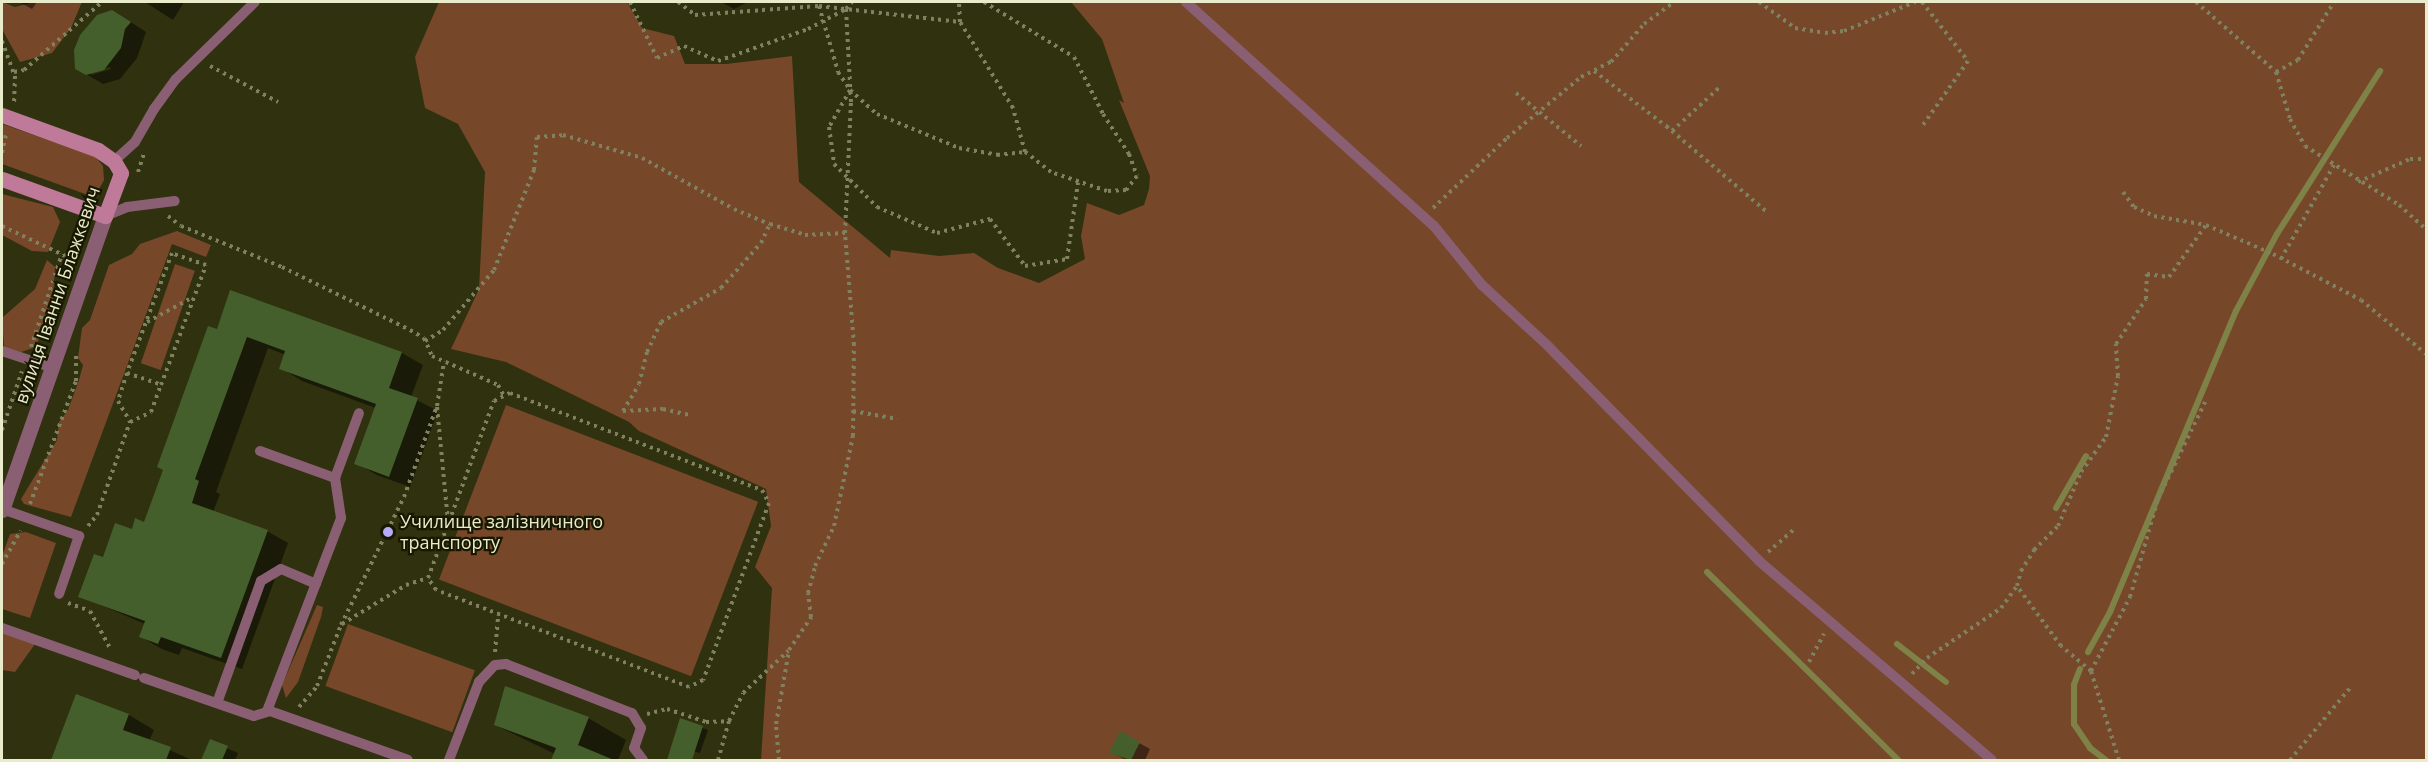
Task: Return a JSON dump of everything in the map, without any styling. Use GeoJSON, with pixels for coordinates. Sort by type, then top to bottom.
{"type":"FeatureCollection","features":[{"type":"Feature","properties":{"kind":"street"},"geometry":{"type":"LineString","coordinates":[[5,121],[98,150],[114,161]]}},
{"type":"Feature","properties":{"kind":"street","name":"вулиця Іванни Блажкевич"},"geometry":{"type":"LineString","coordinates":[[2,510],[90,267],[120,172],[114,161]]}},
{"type":"Feature","properties":{"kind":"street"},"geometry":{"type":"LineString","coordinates":[[2,179],[105,216]]}},
{"type":"Feature","properties":{"kind":"lane"},"geometry":{"type":"LineString","coordinates":[[114,161],[135,142],[154,109],[203,53],[255,2]]}},
{"type":"Feature","properties":{"kind":"lane"},"geometry":{"type":"LineString","coordinates":[[1186,2],[1424,217],[1482,285],[1547,345],[1759,561],[1992,760]]}},
{"type":"Feature","properties":{"kind":"lane"},"geometry":{"type":"LineString","coordinates":[[105,216],[127,207],[175,201]]}},
{"type":"Feature","properties":{"kind":"lane"},"geometry":{"type":"LineString","coordinates":[[2,351],[53,368]]}},
{"type":"Feature","properties":{"kind":"lane"},"geometry":{"type":"LineString","coordinates":[[267,711],[341,518],[335,478],[359,413]]}},
{"type":"Feature","properties":{"kind":"lane"},"geometry":{"type":"LineString","coordinates":[[260,451],[335,478]]}},
{"type":"Feature","properties":{"kind":"lane"},"geometry":{"type":"LineString","coordinates":[[2,510],[79,536],[59,594]]}},
{"type":"Feature","properties":{"kind":"lane"},"geometry":{"type":"LineString","coordinates":[[217,703],[261,581],[281,569],[316,584]]}},
{"type":"Feature","properties":{"kind":"lane"},"geometry":{"type":"LineString","coordinates":[[2,628],[254,716],[267,711],[408,760]]}},
{"type":"Feature","properties":{"kind":"lane"},"geometry":{"type":"LineString","coordinates":[[449,760],[479,682],[495,665],[506,664],[632,713],[641,728],[634,748],[642,760]]}},
{"type":"Feature","properties":{"kind":"path"},"geometry":{"type":"LineString","coordinates":[[14,72],[24,70],[102,2]]}},
{"type":"Feature","properties":{"kind":"path"},"geometry":{"type":"LineString","coordinates":[[630,2],[657,58],[684,46],[718,61],[822,22],[846,9],[852,2]]}},
{"type":"Feature","properties":{"kind":"path"},"geometry":{"type":"LineString","coordinates":[[678,2],[695,15],[819,6],[960,22]]}},
{"type":"Feature","properties":{"kind":"path"},"geometry":{"type":"LineString","coordinates":[[958,2],[960,22],[1013,108],[1025,152],[1051,172],[1078,183],[1107,191],[1126,190],[1137,176],[1129,154],[1103,114],[1074,57],[984,2]]}},
{"type":"Feature","properties":{"kind":"path"},"geometry":{"type":"LineString","coordinates":[[1424,217],[1507,138],[1594,71],[1611,62],[1644,24],[1674,2]]}},
{"type":"Feature","properties":{"kind":"path"},"geometry":{"type":"LineString","coordinates":[[1759,2],[1795,28],[1825,33],[1844,31],[1915,2]]}},
{"type":"Feature","properties":{"kind":"path"},"geometry":{"type":"LineString","coordinates":[[1922,2],[1968,61],[1923,125]]}},
{"type":"Feature","properties":{"kind":"path"},"geometry":{"type":"LineString","coordinates":[[2196,2],[2276,72],[2290,119],[2306,147],[2358,182],[2399,205],[2427,229]]}},
{"type":"Feature","properties":{"kind":"path"},"geometry":{"type":"LineString","coordinates":[[2276,72],[2298,60],[2334,2]]}},
{"type":"Feature","properties":{"kind":"path"},"geometry":{"type":"LineString","coordinates":[[819,6],[838,72],[850,90],[878,114],[959,148],[997,155],[1025,152]]}},
{"type":"Feature","properties":{"kind":"path"},"geometry":{"type":"LineString","coordinates":[[718,760],[729,721],[743,693],[789,650],[811,617],[808,594],[815,566],[834,526],[853,436],[851,296],[845,233],[850,90],[846,9]]}},
{"type":"Feature","properties":{"kind":"path"},"geometry":{"type":"LineString","coordinates":[[2,41],[14,72],[14,105]]}},
{"type":"Feature","properties":{"kind":"path"},"geometry":{"type":"LineString","coordinates":[[203,53],[209,66],[219,73],[278,102]]}},
{"type":"Feature","properties":{"kind":"path"},"geometry":{"type":"LineString","coordinates":[[1594,71],[1672,130],[1767,212]]}},
{"type":"Feature","properties":{"kind":"path"},"geometry":{"type":"LineString","coordinates":[[1672,130],[1721,86]]}},
{"type":"Feature","properties":{"kind":"path"},"geometry":{"type":"LineString","coordinates":[[850,90],[829,127],[834,164],[877,207],[937,233],[990,219],[1025,266],[1067,259],[1078,183]]}},
{"type":"Feature","properties":{"kind":"path"},"geometry":{"type":"LineString","coordinates":[[1516,93],[1581,146]]}},
{"type":"Feature","properties":{"kind":"path"},"geometry":{"type":"LineString","coordinates":[[2,153],[5,121]]}},
{"type":"Feature","properties":{"kind":"path"},"geometry":{"type":"LineString","coordinates":[[426,341],[443,330],[494,270],[534,170],[537,137],[563,135],[642,158],[734,209],[770,224],[806,235],[845,233]]}},
{"type":"Feature","properties":{"kind":"path"},"geometry":{"type":"LineString","coordinates":[[2358,182],[2410,159],[2427,159]]}},
{"type":"Feature","properties":{"kind":"path"},"geometry":{"type":"LineString","coordinates":[[2281,259],[2334,165]]}},
{"type":"Feature","properties":{"kind":"path"},"geometry":{"type":"LineString","coordinates":[[2123,192],[2134,207],[2154,216],[2206,225],[2273,254],[2361,300],[2427,354]]}},
{"type":"Feature","properties":{"kind":"path"},"geometry":{"type":"LineString","coordinates":[[152,204],[181,226],[282,267],[426,341],[432,356],[498,385],[504,396]]}},
{"type":"Feature","properties":{"kind":"path"},"geometry":{"type":"LineString","coordinates":[[690,415],[653,408],[623,411],[639,384],[647,352],[661,322],[721,288],[761,243],[770,224]]}},
{"type":"Feature","properties":{"kind":"path"},"geometry":{"type":"LineString","coordinates":[[1917,668],[1927,658],[2001,608],[2017,586],[2030,557],[2058,526],[2081,472],[2106,438],[2118,376],[2116,344],[2146,299],[2147,274],[2169,277],[2206,225]]}},
{"type":"Feature","properties":{"kind":"path"},"geometry":{"type":"LineString","coordinates":[[2,226],[90,267]]}},
{"type":"Feature","properties":{"kind":"path"},"geometry":{"type":"LineString","coordinates":[[79,536],[97,515],[130,422],[151,412],[206,266],[172,253],[118,400],[130,422]]}},
{"type":"Feature","properties":{"kind":"path"},"geometry":{"type":"LineString","coordinates":[[29,353],[62,254]]}},
{"type":"Feature","properties":{"kind":"path"},"geometry":{"type":"LineString","coordinates":[[146,322],[194,296]]}},
{"type":"Feature","properties":{"kind":"path"},"geometry":{"type":"LineString","coordinates":[[28,507],[76,381],[79,345]]}},
{"type":"Feature","properties":{"kind":"path"},"geometry":{"type":"LineString","coordinates":[[290,718],[317,686],[341,624],[404,496],[437,406],[444,362]]}},
{"type":"Feature","properties":{"kind":"path"},"geometry":{"type":"LineString","coordinates":[[2,430],[24,366]]}},
{"type":"Feature","properties":{"kind":"path"},"geometry":{"type":"LineString","coordinates":[[127,373],[160,385]]}},
{"type":"Feature","properties":{"kind":"path"},"geometry":{"type":"LineString","coordinates":[[510,393],[762,490],[769,503],[703,680],[689,687],[436,590],[428,578],[494,401],[510,393]]}},
{"type":"Feature","properties":{"kind":"path"},"geometry":{"type":"LineString","coordinates":[[2091,671],[2130,597],[2158,499],[2205,402]]}},
{"type":"Feature","properties":{"kind":"path"},"geometry":{"type":"LineString","coordinates":[[437,406],[448,523]]}},
{"type":"Feature","properties":{"kind":"path"},"geometry":{"type":"LineString","coordinates":[[853,411],[897,418]]}},
{"type":"Feature","properties":{"kind":"path"},"geometry":{"type":"LineString","coordinates":[[1759,561],[1794,529]]}},
{"type":"Feature","properties":{"kind":"path"},"geometry":{"type":"LineString","coordinates":[[2,564],[20,531]]}},
{"type":"Feature","properties":{"kind":"path"},"geometry":{"type":"LineString","coordinates":[[341,624],[406,585],[428,578]]}},
{"type":"Feature","properties":{"kind":"path"},"geometry":{"type":"LineString","coordinates":[[2017,586],[2061,646],[2091,671],[2119,760]]}},
{"type":"Feature","properties":{"kind":"path"},"geometry":{"type":"LineString","coordinates":[[68,603],[90,611],[121,670]]}},
{"type":"Feature","properties":{"kind":"path"},"geometry":{"type":"LineString","coordinates":[[495,665],[498,614]]}},
{"type":"Feature","properties":{"kind":"path"},"geometry":{"type":"LineString","coordinates":[[1809,662],[1829,619]]}},
{"type":"Feature","properties":{"kind":"path"},"geometry":{"type":"LineString","coordinates":[[779,760],[776,724],[789,650]]}},
{"type":"Feature","properties":{"kind":"path"},"geometry":{"type":"LineString","coordinates":[[2290,760],[2350,688]]}},
{"type":"Feature","properties":{"kind":"path"},"geometry":{"type":"LineString","coordinates":[[635,718],[667,709],[706,722],[729,721]]}},
{"type":"Feature","properties":{"kind":"shaded area"},"geometry":{"type":"Polygon","coordinates":[[[2,2],[15,7],[34,2],[82,2],[71,28],[52,53],[20,62],[2,29],[2,2]]]}},
{"type":"Feature","properties":{"kind":"shaded area"},"geometry":{"type":"Polygon","coordinates":[[[439,2],[627,2],[642,28],[674,36],[685,64],[726,64],[792,56],[799,182],[890,258],[891,250],[939,256],[974,253],[998,268],[1039,283],[1085,259],[1081,236],[1087,203],[1119,215],[1144,205],[1149,189],[1150,176],[1119,100],[1124,103],[1102,39],[1071,2],[2426,2],[2426,760],[761,760],[772,588],[755,567],[771,526],[766,489],[639,431],[629,422],[506,362],[451,349],[479,289],[485,172],[458,124],[425,108],[415,57],[439,2]]]}},
{"type":"Feature","properties":{"kind":"shaded area"},"geometry":{"type":"Polygon","coordinates":[[[2,124],[95,156],[103,166],[104,180],[98,191],[88,195],[2,164],[2,124]]]}},
{"type":"Feature","properties":{"kind":"shaded area"},"geometry":{"type":"Polygon","coordinates":[[[2,194],[53,207],[60,222],[48,252],[32,251],[2,235],[2,194]]]}},
{"type":"Feature","properties":{"kind":"shaded area"},"geometry":{"type":"Polygon","coordinates":[[[177,231],[211,245],[206,257],[172,244],[71,517],[24,504],[21,499],[57,440],[59,422],[68,410],[79,380],[83,365],[78,358],[82,328],[90,320],[109,265],[132,254],[140,244],[177,231]]]}},
{"type":"Feature","properties":{"kind":"shaded area"},"geometry":{"type":"Polygon","coordinates":[[[47,260],[55,267],[53,300],[36,347],[21,352],[4,347],[2,318],[35,289],[47,260]]]}},
{"type":"Feature","properties":{"kind":"shaded area"},"geometry":{"type":"Polygon","coordinates":[[[175,264],[195,271],[161,370],[141,363],[175,264]]]}},
{"type":"Feature","properties":{"kind":"shaded area"},"geometry":{"type":"Polygon","coordinates":[[[506,405],[758,502],[691,676],[439,580],[506,405]]]}},
{"type":"Feature","properties":{"kind":"shaded area"},"geometry":{"type":"Polygon","coordinates":[[[26,532],[56,543],[30,618],[2,609],[2,556],[10,534],[26,532]]]}},
{"type":"Feature","properties":{"kind":"shaded area"},"geometry":{"type":"Polygon","coordinates":[[[317,605],[323,607],[321,617],[298,682],[286,698],[282,685],[317,605]]]}},
{"type":"Feature","properties":{"kind":"shaded area"},"geometry":{"type":"Polygon","coordinates":[[[348,624],[475,670],[452,732],[325,686],[348,624]]]}},
{"type":"Feature","properties":{"kind":"shaded area"},"geometry":{"type":"Polygon","coordinates":[[[2,632],[35,644],[15,672],[2,670],[2,632]]]}},
{"type":"Feature","properties":{"kind":"building"},"geometry":{"type":"Polygon","coordinates":[[[112,10],[131,22],[125,29],[121,48],[104,70],[86,75],[75,69],[74,50],[80,35],[97,15],[112,10]]]}},
{"type":"Feature","properties":{"kind":"building","name":"Училище залізничного транспорту"},"geometry":{"type":"Polygon","coordinates":[[[230,290],[402,352],[389,388],[418,398],[389,477],[354,464],[376,404],[279,369],[285,351],[247,337],[195,479],[199,481],[192,503],[268,530],[221,658],[161,637],[158,644],[139,637],[145,621],[78,597],[94,554],[103,557],[115,523],[132,529],[135,518],[144,522],[163,470],[157,467],[208,326],[217,329],[230,290]]]}},
{"type":"Feature","properties":{"kind":"building"},"geometry":{"type":"Polygon","coordinates":[[[505,686],[589,717],[578,745],[614,760],[551,760],[556,748],[494,725],[505,686]]]}},
{"type":"Feature","properties":{"kind":"building"},"geometry":{"type":"Polygon","coordinates":[[[76,694],[129,714],[123,730],[171,747],[166,760],[51,760],[76,694]]]}},
{"type":"Feature","properties":{"kind":"building"},"geometry":{"type":"Polygon","coordinates":[[[680,718],[703,726],[692,760],[667,760],[680,718]]]}},
{"type":"Feature","properties":{"kind":"building"},"geometry":{"type":"Polygon","coordinates":[[[1120,731],[1140,742],[1131,760],[1109,753],[1120,731]]]}},
{"type":"Feature","properties":{"kind":"building"},"geometry":{"type":"Polygon","coordinates":[[[210,739],[228,746],[222,760],[201,760],[210,739]]]}},
{"type":"Feature","properties":{"kind":"waterway"},"geometry":{"type":"LineString","coordinates":[[2088,652],[2110,612],[2236,311],[2277,234],[2380,71]]}},
{"type":"Feature","properties":{"kind":"waterway"},"geometry":{"type":"LineString","coordinates":[[2056,508],[2086,456]]}},
{"type":"Feature","properties":{"kind":"waterway"},"geometry":{"type":"LineString","coordinates":[[1707,572],[1898,760]]}},
{"type":"Feature","properties":{"kind":"waterway"},"geometry":{"type":"LineString","coordinates":[[1897,644],[1946,682]]}},
{"type":"Feature","properties":{"kind":"waterway"},"geometry":{"type":"LineString","coordinates":[[2080,669],[2074,685],[2074,724],[2090,748],[2106,760]]}},
{"type":"Feature","properties":{"kind":"place","name":"Училище залізничного транспорту"},"geometry":{"type":"Point","coordinates":[388,532]}}]}
